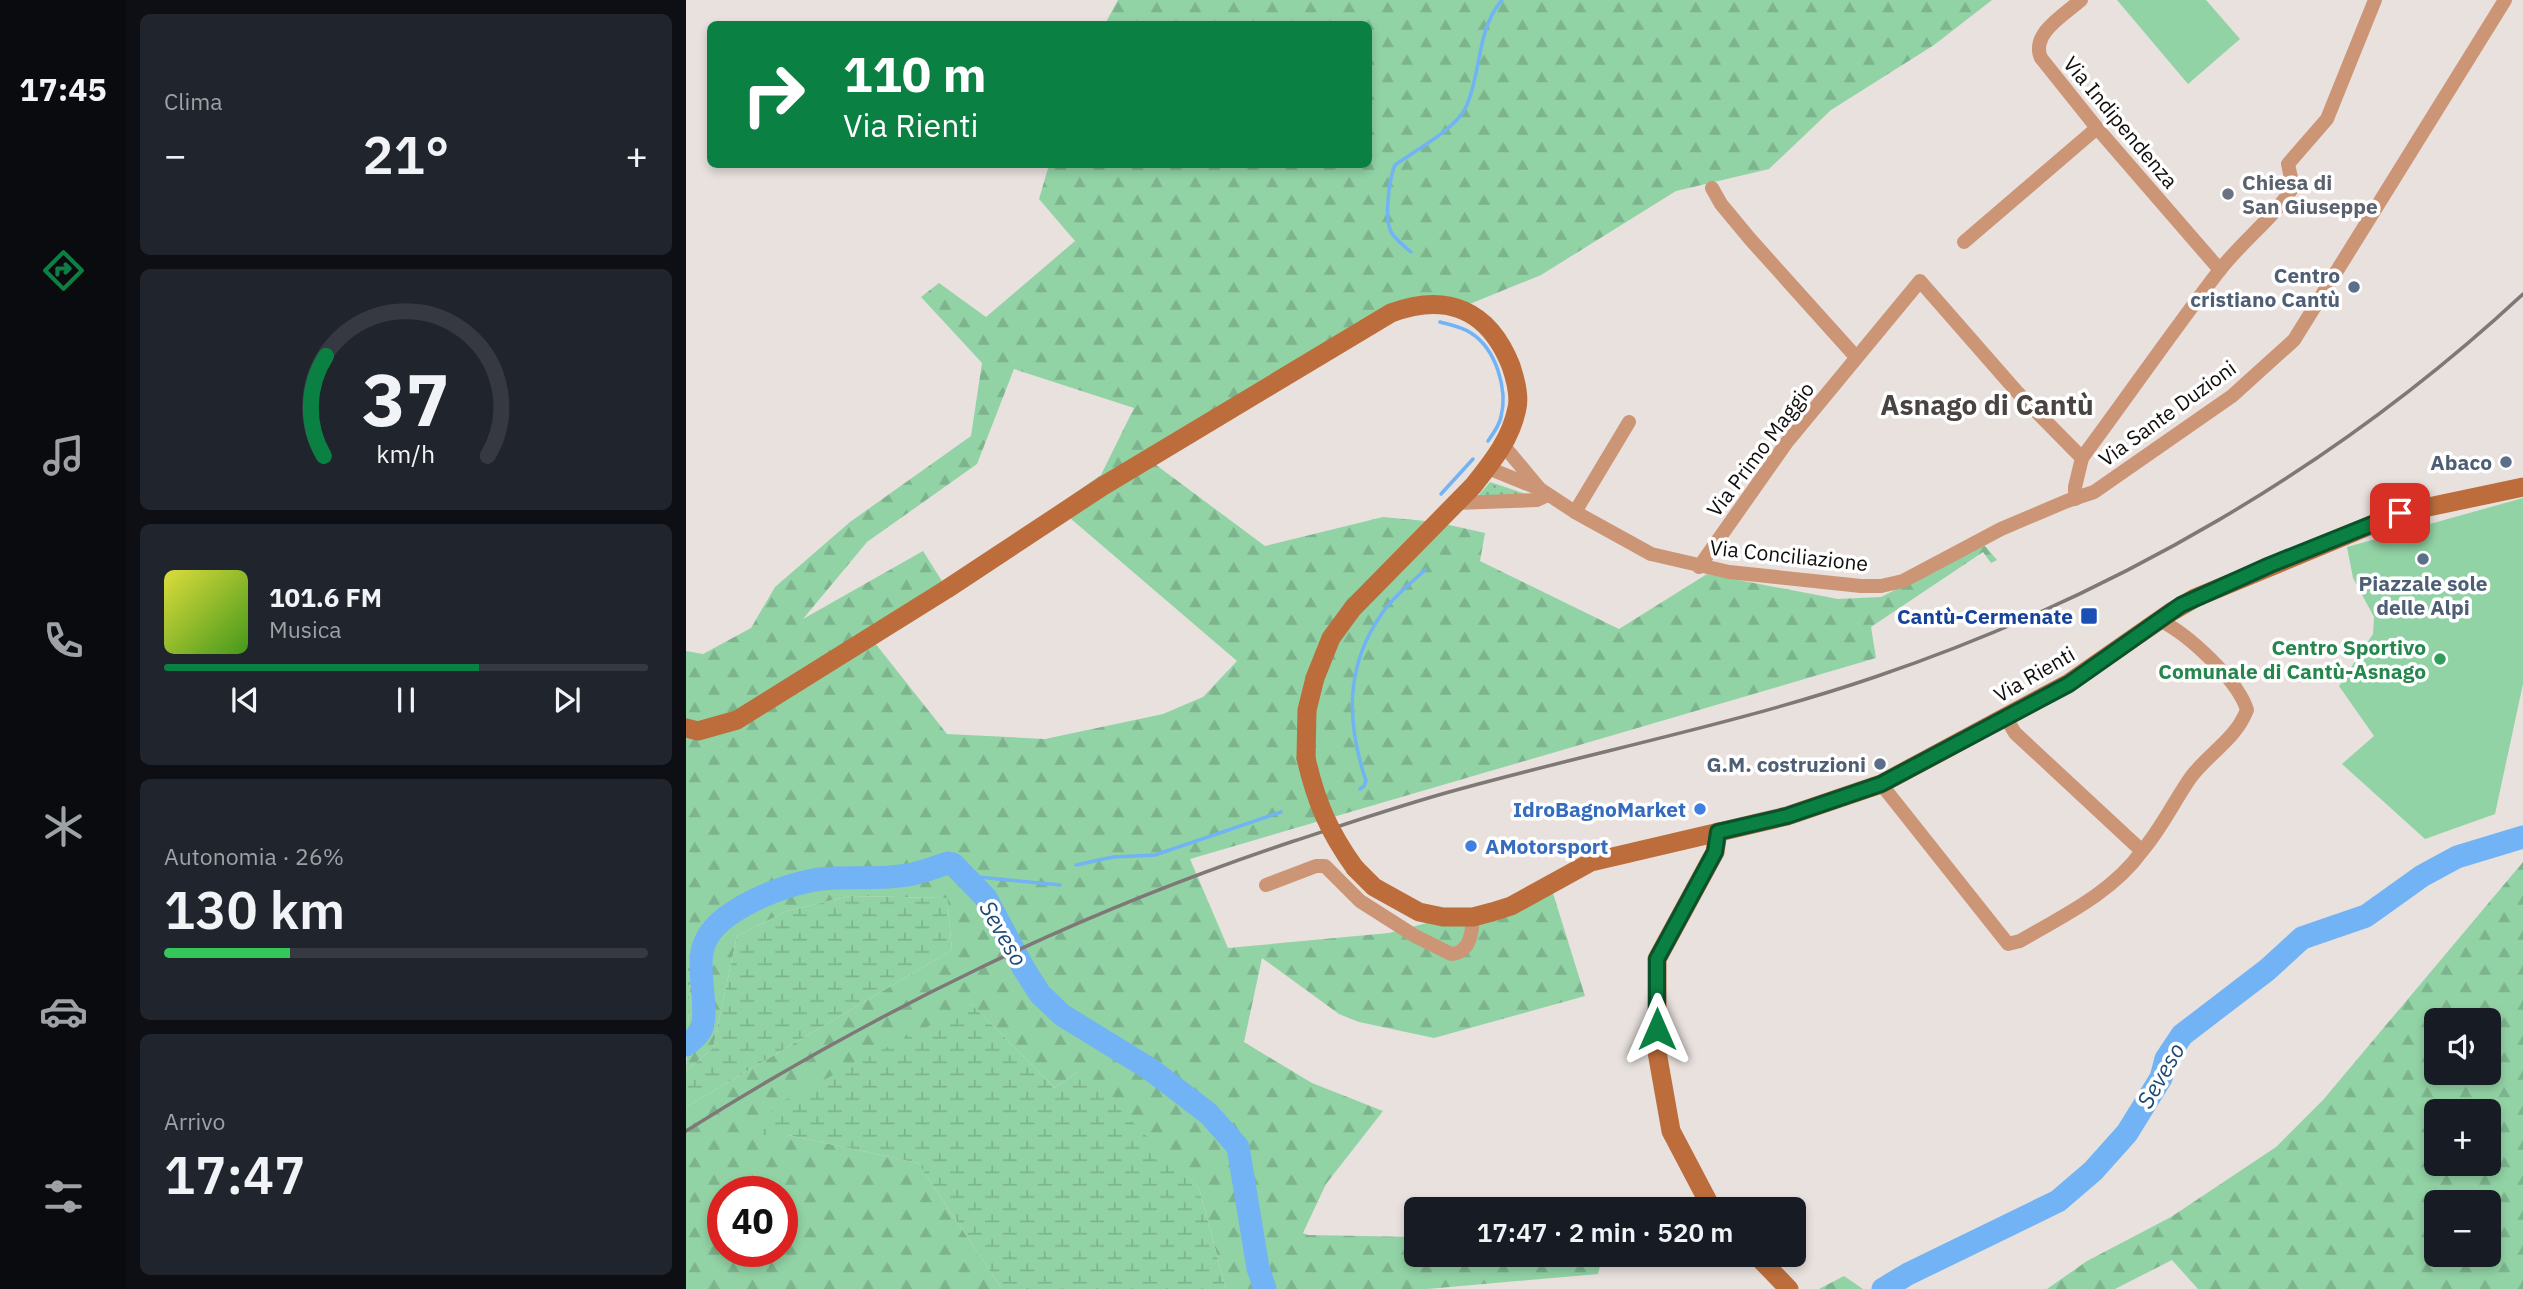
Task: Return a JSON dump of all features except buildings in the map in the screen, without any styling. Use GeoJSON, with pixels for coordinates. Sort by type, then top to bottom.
{"type":"FeatureCollection","features":[{"type":"Feature","properties":{"kind":"main road","name":"Via Rienti"},"geometry":{"type":"LineString","coordinates":[[686,729],[698,731],[737,720],[947,589],[1103,486],[1391,313],[1425,303],[1460,308],[1488,325],[1503,345],[1515,376],[1518,405],[1504,446],[1488,468],[1353,608],[1331,638],[1315,678],[1307,710],[1306,758],[1314,794],[1326,824],[1355,869],[1374,887],[1419,912],[1444,917],[1473,917],[1511,906],[1591,862],[1787,816],[1881,784],[2069,684],[2159,620],[2195,598],[2400,513],[2523,486]]}},
{"type":"Feature","properties":{"kind":"main road"},"geometry":{"type":"LineString","coordinates":[[1706,1197],[1671,1131],[1657,1052],[1657,959],[1715,852],[1718,832]]}},
{"type":"Feature","properties":{"kind":"main road"},"geometry":{"type":"LineString","coordinates":[[1768,1267],[1789,1289]]}},
{"type":"Feature","properties":{"kind":"street","name":"Via Indipendenza"},"geometry":{"type":"LineString","coordinates":[[2081,0],[2040,38],[2038,51],[2097,128],[2220,270]]}},
{"type":"Feature","properties":{"kind":"street"},"geometry":{"type":"LineString","coordinates":[[2075,499],[2082,458],[2220,270],[2248,237],[2279,208],[2293,187],[2288,164],[2327,119],[2375,0]]}},
{"type":"Feature","properties":{"kind":"street","name":"Via Sante Duzioni"},"geometry":{"type":"LineString","coordinates":[[2075,499],[2094,492],[2232,396],[2294,340],[2505,0]]}},
{"type":"Feature","properties":{"kind":"street"},"geometry":{"type":"LineString","coordinates":[[1964,242],[2097,128]]}},
{"type":"Feature","properties":{"kind":"street"},"geometry":{"type":"LineString","coordinates":[[1712,188],[1721,204],[1750,240],[1856,357]]}},
{"type":"Feature","properties":{"kind":"street","name":"Via Primo Maggio"},"geometry":{"type":"LineString","coordinates":[[1699,567],[1787,442],[1920,281],[2018,393],[2082,458]]}},
{"type":"Feature","properties":{"kind":"street"},"geometry":{"type":"LineString","coordinates":[[1574,512],[1629,422]]}},
{"type":"Feature","properties":{"kind":"street"},"geometry":{"type":"LineString","coordinates":[[1504,446],[1544,492]]}},
{"type":"Feature","properties":{"kind":"street"},"geometry":{"type":"LineString","coordinates":[[1488,468],[1544,492]]}},
{"type":"Feature","properties":{"kind":"street"},"geometry":{"type":"LineString","coordinates":[[1456,503],[1537,500],[1544,492]]}},
{"type":"Feature","properties":{"kind":"street","name":"Via Conciliazione"},"geometry":{"type":"LineString","coordinates":[[1544,492],[1574,512],[1651,554],[1699,567],[1861,586],[1881,586],[1903,581],[2001,529],[2075,499]]}},
{"type":"Feature","properties":{"kind":"street"},"geometry":{"type":"LineString","coordinates":[[1881,784],[2008,944],[2020,942],[2092,898],[2130,868],[2155,835],[2192,776],[2240,728],[2247,710],[2238,688],[2190,641],[2172,626],[2159,620]]}},
{"type":"Feature","properties":{"kind":"street"},"geometry":{"type":"LineString","coordinates":[[2006,718],[2015,733],[2143,851]]}},
{"type":"Feature","properties":{"kind":"street"},"geometry":{"type":"LineString","coordinates":[[1266,885],[1315,866],[1325,866],[1360,901],[1415,936],[1451,954],[1465,948],[1471,934],[1473,917]]}},
{"type":"Feature","properties":{"kind":"green space"},"geometry":{"type":"Polygon","coordinates":[[[1118,0],[1992,0],[1934,45],[1831,110],[1769,169],[1676,191],[1541,275],[1460,308],[1425,303],[1148,459],[1265,546],[1383,517],[1436,522],[1485,533],[1480,561],[1619,629],[1707,574],[1838,599],[1881,597],[1981,547],[1985,546],[1997,560],[1991,563],[1983,552],[1871,627],[1876,658],[1190,859],[1228,948],[1389,933],[1552,890],[1585,996],[1434,1038],[1359,1022],[1339,1014],[1262,958],[1244,1042],[1312,1083],[1383,1111],[1326,1184],[1303,1233],[1404,1237],[1404,1267],[1600,1267],[1598,1274],[1427,1289],[1226,1289],[1199,1188],[1077,1072],[1055,1088],[971,1004],[752,1135],[788,1135],[918,1163],[1002,1289],[686,1289],[686,1107],[952,950],[947,898],[850,896],[787,911],[737,936],[713,1048],[686,1071],[691,960],[686,962],[686,651],[703,654],[751,628],[775,587],[850,522],[971,436],[982,363],[921,297],[939,283],[986,317],[1075,241],[1039,199],[1048,168],[1372,168],[1372,21],[1107,21],[1118,0]],[[1014,369],[977,464],[867,542],[803,619],[923,551],[947,589],[871,638],[947,734],[1045,739],[1163,714],[1203,697],[1237,661],[1056,506],[1101,475],[1134,408],[1014,369]]]}},
{"type":"Feature","properties":{"kind":"green space"},"geometry":{"type":"Polygon","coordinates":[[[2117,0],[2206,0],[2240,39],[2188,84],[2117,0]]]}},
{"type":"Feature","properties":{"kind":"green space"},"geometry":{"type":"Polygon","coordinates":[[[1490,482],[1526,494],[1477,497],[1490,482]]]}},
{"type":"Feature","properties":{"kind":"green space","name":"Centro Sportivo Comunale di Cantù-Asnago"},"geometry":{"type":"Polygon","coordinates":[[[2523,498],[2523,684],[2495,814],[2425,839],[2342,764],[2374,736],[2339,686],[2373,634],[2374,617],[2353,578],[2347,547],[2523,498]]]}},
{"type":"Feature","properties":{"kind":"green space"},"geometry":{"type":"Polygon","coordinates":[[[2523,862],[2523,1289],[2198,1289],[2172,1260],[2115,1289],[2047,1289],[2087,1261],[2171,1217],[2276,1147],[2323,1100],[2523,862]]]}},
{"type":"Feature","properties":{"kind":"green space"},"geometry":{"type":"Polygon","coordinates":[[[850,896],[947,898],[952,950],[686,1107],[686,1071],[713,1048],[737,936],[787,911],[850,896]]]}},
{"type":"Feature","properties":{"kind":"green space"},"geometry":{"type":"Polygon","coordinates":[[[691,959],[688,1033],[686,1034],[686,962],[691,959]]]}},
{"type":"Feature","properties":{"kind":"green space"},"geometry":{"type":"Polygon","coordinates":[[[971,1004],[1055,1088],[1077,1072],[1087,1077],[1199,1188],[1226,1289],[1002,1289],[918,1163],[788,1135],[751,1135],[777,1104],[971,1004]]]}},
{"type":"Feature","properties":{"kind":"green space"},"geometry":{"type":"Polygon","coordinates":[[[1844,1276],[1863,1289],[1819,1289],[1844,1276]]]}},
{"type":"Feature","properties":{"kind":"waterway"},"geometry":{"type":"LineString","coordinates":[[1411,252],[1395,238],[1389,225],[1388,198],[1395,165],[1444,131],[1461,115],[1471,94],[1483,38],[1502,0]]}},
{"type":"Feature","properties":{"kind":"waterway"},"geometry":{"type":"LineString","coordinates":[[1440,322],[1464,329],[1480,340],[1498,370],[1503,406],[1499,424],[1488,441]]}},
{"type":"Feature","properties":{"kind":"waterway"},"geometry":{"type":"LineString","coordinates":[[1441,494],[1473,459]]}},
{"type":"Feature","properties":{"kind":"waterway"},"geometry":{"type":"LineString","coordinates":[[1360,789],[1366,781],[1355,737],[1353,694],[1362,652],[1387,606],[1425,570]]}},
{"type":"Feature","properties":{"kind":"waterway"},"geometry":{"type":"LineString","coordinates":[[1076,865],[1113,857],[1155,855],[1281,812]]}},
{"type":"Feature","properties":{"kind":"waterway","name":"Seveso"},"geometry":{"type":"LineString","coordinates":[[1883,1289],[1908,1274],[2058,1201],[2093,1171],[2127,1133],[2161,1078],[2166,1059],[2182,1035],[2267,970],[2302,938],[2366,916],[2422,876],[2457,857],[2523,837]]}},
{"type":"Feature","properties":{"kind":"waterway","name":"Seveso"},"geometry":{"type":"LineString","coordinates":[[686,1045],[700,1032],[703,1022],[701,965],[704,945],[722,920],[754,900],[790,886],[821,879],[896,876],[953,864],[986,898],[1040,994],[1062,1015],[1150,1069],[1209,1114],[1238,1147],[1258,1268],[1265,1289]]}},
{"type":"Feature","properties":{"kind":"waterway"},"geometry":{"type":"LineString","coordinates":[[969,879],[978,877],[1060,885]]}},
{"type":"Feature","properties":{"kind":"railway"},"geometry":{"type":"LineString","coordinates":[[686,1131],[832,1044],[981,967],[1057,932],[1214,869],[1397,807],[1773,709],[1875,677],[1964,644],[2051,607],[2136,566],[2219,520],[2300,469],[2377,415],[2452,357],[2523,294]]}},
{"type":"Feature","properties":{"kind":"place","name":"Chiesa di San Giuseppe"},"geometry":{"type":"Point","coordinates":[2228,194]}},
{"type":"Feature","properties":{"kind":"place","name":"Centro cristiano Cantù"},"geometry":{"type":"Point","coordinates":[2354,287]}},
{"type":"Feature","properties":{"kind":"place","name":"Abaco"},"geometry":{"type":"Point","coordinates":[2506,462]}},
{"type":"Feature","properties":{"kind":"place","name":"Piazzale sole delle Alpi"},"geometry":{"type":"Point","coordinates":[2423,559]}},
{"type":"Feature","properties":{"kind":"place","name":"Cantù-Cermenate"},"geometry":{"type":"Point","coordinates":[2089,616]}},
{"type":"Feature","properties":{"kind":"place","name":"Centro Sportivo Comunale di Cantù-Asnago"},"geometry":{"type":"Point","coordinates":[2440,659]}},
{"type":"Feature","properties":{"kind":"place","name":"G.M. costruzioni"},"geometry":{"type":"Point","coordinates":[1880,764]}},
{"type":"Feature","properties":{"kind":"place","name":"IdroBagnoMarket"},"geometry":{"type":"Point","coordinates":[1700,809]}},
{"type":"Feature","properties":{"kind":"place","name":"AMotorsport"},"geometry":{"type":"Point","coordinates":[1471,846]}},
{"type":"Feature","properties":{"kind":"district","name":"Asnago di Cantù"},"geometry":{"type":"Point","coordinates":[1987,404]}},
{"type":"Feature","properties":{"kind":"route"},"geometry":{"type":"LineString","coordinates":[[1657,1029],[1657,959],[1715,852],[1718,832],[1787,816],[1881,784],[2069,684],[2181,605],[2270,565],[2400,513]]}}]}
